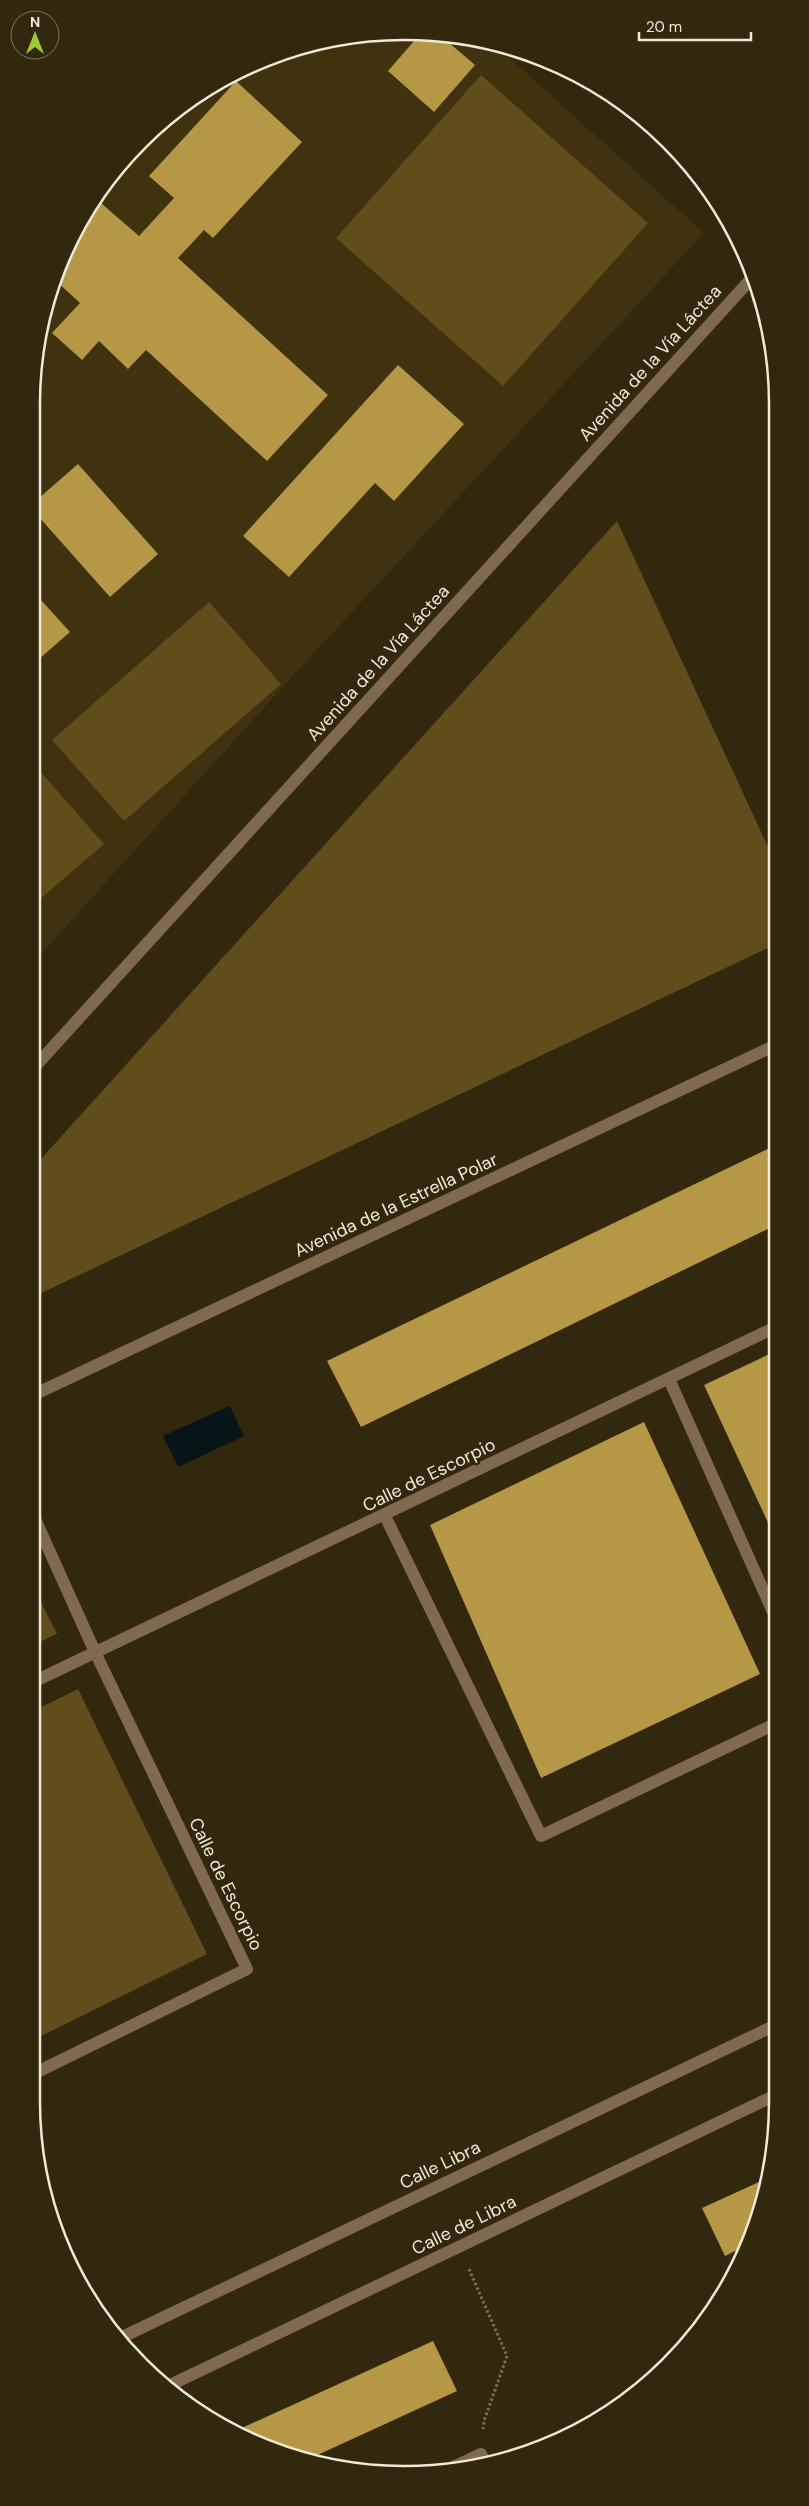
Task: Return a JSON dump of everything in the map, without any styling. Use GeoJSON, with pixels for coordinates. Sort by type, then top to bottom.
{"type":"FeatureCollection","features":[{"type":"Feature","properties":{"kind":"street","name":"Avenida de la Vía Láctea"},"geometry":{"type":"LineString","coordinates":[[40,1061],[748,282]]}},
{"type":"Feature","properties":{"kind":"street","name":"Avenida de la Estrella Polar"},"geometry":{"type":"LineString","coordinates":[[40,1392],[769,1048]]}},
{"type":"Feature","properties":{"kind":"street","name":"Calle de Escorpio"},"geometry":{"type":"LineString","coordinates":[[40,1679],[385,1516],[769,1330]]}},
{"type":"Feature","properties":{"kind":"street"},"geometry":{"type":"LineString","coordinates":[[669,1379],[769,1603]]}},
{"type":"Feature","properties":{"kind":"street"},"geometry":{"type":"LineString","coordinates":[[385,1516],[541,1836],[769,1727]]}},
{"type":"Feature","properties":{"kind":"street","name":"Calle de Escorpio"},"geometry":{"type":"LineString","coordinates":[[40,1530],[95,1652],[247,1969],[40,2070]]}},
{"type":"Feature","properties":{"kind":"street","name":"Calle Libra"},"geometry":{"type":"LineString","coordinates":[[125,2336],[769,2028]]}},
{"type":"Feature","properties":{"kind":"street","name":"Calle de Libra"},"geometry":{"type":"LineString","coordinates":[[173,2383],[769,2098]]}},
{"type":"Feature","properties":{"kind":"path"},"geometry":{"type":"LineString","coordinates":[[459,2246],[506,2356],[484,2421],[484,2457]]}},
{"type":"Feature","properties":{"kind":"shaded area"},"geometry":{"type":"Polygon","coordinates":[[[404,40],[452,43],[505,54],[704,233],[300,668],[40,955],[41,381],[43,357],[52,310],[59,287],[78,243],[101,202],[115,183],[130,164],[164,130],[202,101],[265,68],[310,52],[357,43],[381,41],[404,40]]]}},
{"type":"Feature","properties":{"kind":"shaded area"},"geometry":{"type":"Polygon","coordinates":[[[481,75],[648,223],[503,386],[336,238],[481,75]]]}},
{"type":"Feature","properties":{"kind":"shaded area"},"geometry":{"type":"Polygon","coordinates":[[[617,521],[769,849],[769,947],[40,1294],[40,1160],[617,521]]]}},
{"type":"Feature","properties":{"kind":"shaded area"},"geometry":{"type":"Polygon","coordinates":[[[209,602],[281,684],[124,821],[52,740],[209,602]]]}},
{"type":"Feature","properties":{"kind":"shaded area"},"geometry":{"type":"Polygon","coordinates":[[[40,771],[104,844],[40,899],[40,771]]]}},
{"type":"Feature","properties":{"kind":"shaded area"},"geometry":{"type":"Polygon","coordinates":[[[230,1406],[244,1436],[178,1467],[163,1436],[230,1406]]]}},
{"type":"Feature","properties":{"kind":"shaded area"},"geometry":{"type":"Polygon","coordinates":[[[40,1600],[57,1634],[40,1642],[40,1600]]]}},
{"type":"Feature","properties":{"kind":"shaded area"},"geometry":{"type":"Polygon","coordinates":[[[78,1689],[207,1954],[40,2037],[40,1708],[78,1689]]]}},
{"type":"Feature","properties":{"kind":"building"},"geometry":{"type":"Polygon","coordinates":[[[415,40],[449,43],[475,65],[434,112],[388,71],[415,40]]]}},
{"type":"Feature","properties":{"kind":"building"},"geometry":{"type":"Polygon","coordinates":[[[236,81],[302,142],[213,238],[204,230],[178,258],[328,395],[267,461],[146,350],[128,369],[99,341],[82,360],[52,333],[80,303],[60,285],[78,243],[101,203],[139,236],[174,198],[149,176],[236,81]]]}},
{"type":"Feature","properties":{"kind":"building"},"geometry":{"type":"Polygon","coordinates":[[[398,365],[464,424],[394,501],[375,483],[289,577],[243,536],[398,365]]]}},
{"type":"Feature","properties":{"kind":"building"},"geometry":{"type":"Polygon","coordinates":[[[78,464],[158,554],[110,597],[40,518],[40,497],[78,464]]]}},
{"type":"Feature","properties":{"kind":"building"},"geometry":{"type":"Polygon","coordinates":[[[40,599],[70,632],[40,658],[40,599]]]}},
{"type":"Feature","properties":{"kind":"building"},"geometry":{"type":"Polygon","coordinates":[[[769,1148],[769,1228],[361,1427],[327,1361],[769,1148]]]}},
{"type":"Feature","properties":{"kind":"building"},"geometry":{"type":"Polygon","coordinates":[[[769,1354],[769,1525],[704,1385],[769,1354]]]}},
{"type":"Feature","properties":{"kind":"building"},"geometry":{"type":"Polygon","coordinates":[[[644,1422],[760,1674],[541,1778],[430,1525],[644,1422]]]}},
{"type":"Feature","properties":{"kind":"building"},"geometry":{"type":"Polygon","coordinates":[[[760,2181],[750,2219],[737,2250],[725,2256],[702,2208],[760,2181]]]}},
{"type":"Feature","properties":{"kind":"building"},"geometry":{"type":"Polygon","coordinates":[[[433,2341],[457,2391],[317,2455],[287,2447],[242,2428],[433,2341]]]}}]}
